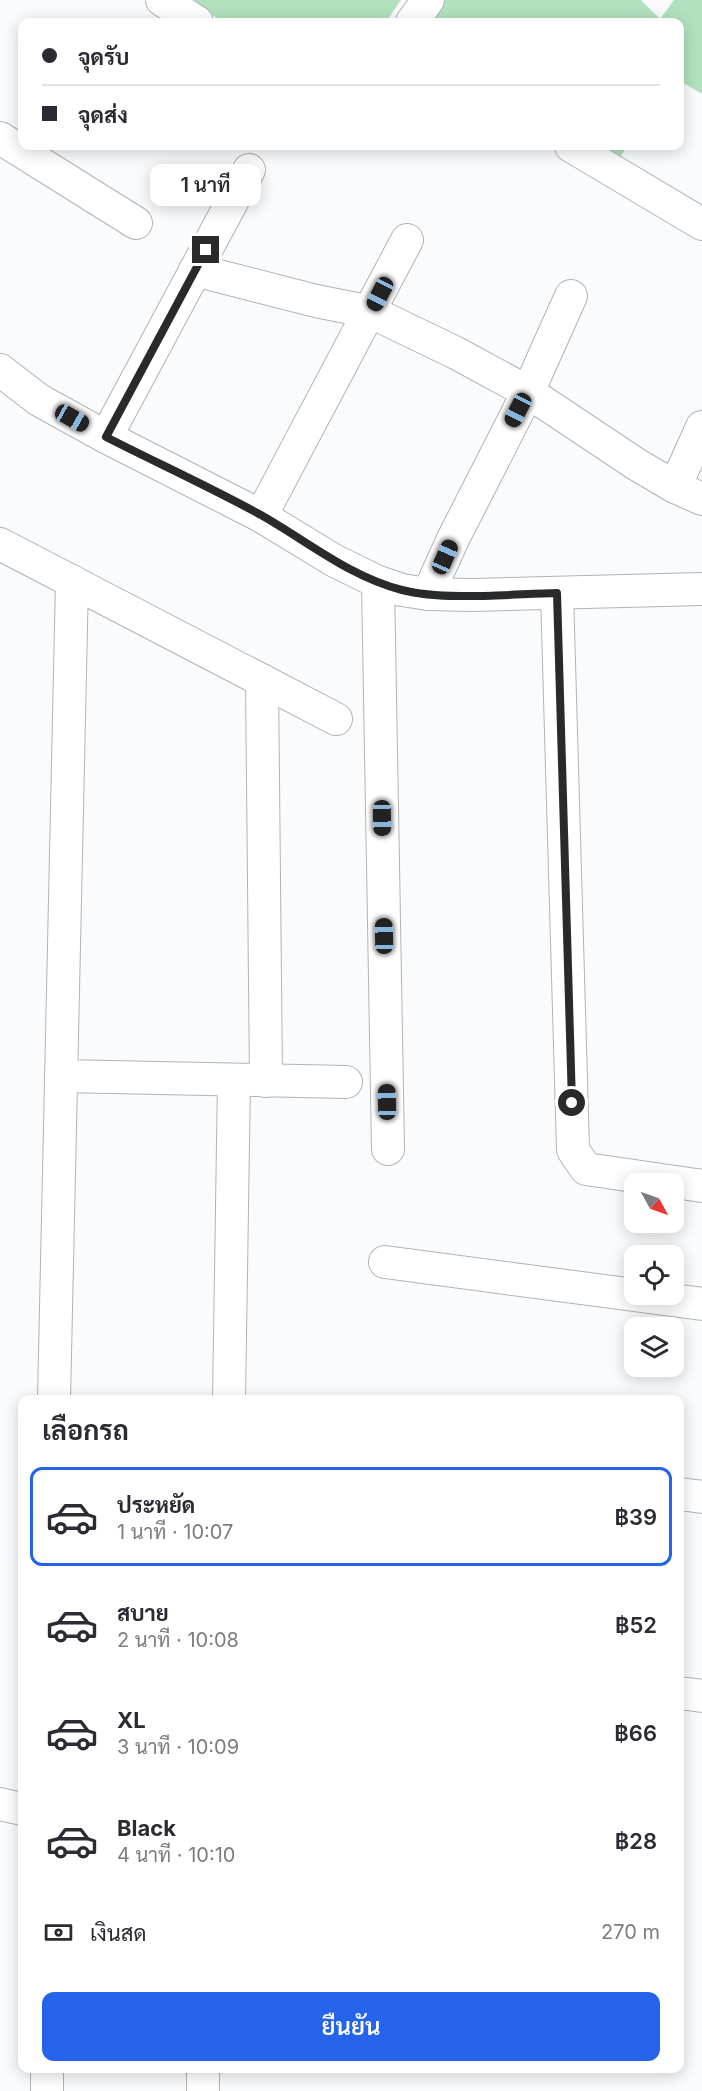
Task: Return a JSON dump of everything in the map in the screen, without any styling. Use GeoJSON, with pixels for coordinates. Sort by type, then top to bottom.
{"type":"FeatureCollection","features":[{"type":"Feature","properties":{"kind":"street"},"geometry":{"type":"LineString","coordinates":[[162,0],[191,18]]}},
{"type":"Feature","properties":{"kind":"street"},"geometry":{"type":"LineString","coordinates":[[415,18],[428,0]]}},
{"type":"Feature","properties":{"kind":"street"},"geometry":{"type":"LineString","coordinates":[[0,138],[18,149]]}},
{"type":"Feature","properties":{"kind":"street"},"geometry":{"type":"LineString","coordinates":[[19,150],[136,223]]}},
{"type":"Feature","properties":{"kind":"street"},"geometry":{"type":"LineString","coordinates":[[578,150],[702,224]]}},
{"type":"Feature","properties":{"kind":"street"},"geometry":{"type":"LineString","coordinates":[[106,437],[249,171]]}},
{"type":"Feature","properties":{"kind":"street"},"geometry":{"type":"LineString","coordinates":[[261,516],[371,312],[407,240]]}},
{"type":"Feature","properties":{"kind":"street"},"geometry":{"type":"LineString","coordinates":[[195,270],[316,301],[371,312],[456,353],[528,392],[636,464],[688,493],[702,427]]}},
{"type":"Feature","properties":{"kind":"street"},"geometry":{"type":"LineString","coordinates":[[428,594],[453,539],[528,392],[571,296]]}},
{"type":"Feature","properties":{"kind":"street"},"geometry":{"type":"LineString","coordinates":[[0,370],[39,400],[106,437],[261,516],[335,561],[378,582],[402,590],[428,594],[702,589]]}},
{"type":"Feature","properties":{"kind":"street"},"geometry":{"type":"LineString","coordinates":[[0,544],[336,719]]}},
{"type":"Feature","properties":{"kind":"street"},"geometry":{"type":"LineString","coordinates":[[54,1395],[72,581]]}},
{"type":"Feature","properties":{"kind":"street"},"geometry":{"type":"LineString","coordinates":[[378,582],[388,1149]]}},
{"type":"Feature","properties":{"kind":"street"},"geometry":{"type":"LineString","coordinates":[[557,593],[573,1150],[586,1169],[702,1186]]}},
{"type":"Feature","properties":{"kind":"street"},"geometry":{"type":"LineString","coordinates":[[262,680],[266,1081]]}},
{"type":"Feature","properties":{"kind":"street"},"geometry":{"type":"LineString","coordinates":[[61,1076],[346,1082]]}},
{"type":"Feature","properties":{"kind":"street"},"geometry":{"type":"LineString","coordinates":[[229,1395],[234,1080]]}},
{"type":"Feature","properties":{"kind":"street"},"geometry":{"type":"LineString","coordinates":[[385,1262],[702,1304]]}},
{"type":"Feature","properties":{"kind":"street"},"geometry":{"type":"LineString","coordinates":[[684,1495],[702,1497]]}},
{"type":"Feature","properties":{"kind":"street"},"geometry":{"type":"LineString","coordinates":[[684,1694],[702,1696]]}},
{"type":"Feature","properties":{"kind":"street"},"geometry":{"type":"LineString","coordinates":[[0,1804],[18,1808]]}},
{"type":"Feature","properties":{"kind":"street"},"geometry":{"type":"LineString","coordinates":[[47,2073],[47,2091]]}},
{"type":"Feature","properties":{"kind":"street"},"geometry":{"type":"LineString","coordinates":[[203,2073],[203,2091]]}},
{"type":"Feature","properties":{"kind":"green space"},"geometry":{"type":"Polygon","coordinates":[[[190,0],[401,0],[389,18],[217,18],[190,0]]]}},
{"type":"Feature","properties":{"kind":"green space"},"geometry":{"type":"Polygon","coordinates":[[[445,0],[641,0],[659,18],[429,18],[445,0]]]}},
{"type":"Feature","properties":{"kind":"green space"},"geometry":{"type":"Polygon","coordinates":[[[674,0],[702,0],[702,94],[684,83],[684,18],[661,18],[674,0]]]}},
{"type":"Feature","properties":{"kind":"green space"},"geometry":{"type":"Polygon","coordinates":[[[597,150],[625,150],[618,161],[597,150]]]}},
{"type":"Feature","properties":{"kind":"route"},"geometry":{"type":"LineString","coordinates":[[206,250],[106,437],[261,516],[335,561],[378,582],[402,590],[428,594],[557,593],[572,1103]]}}]}
